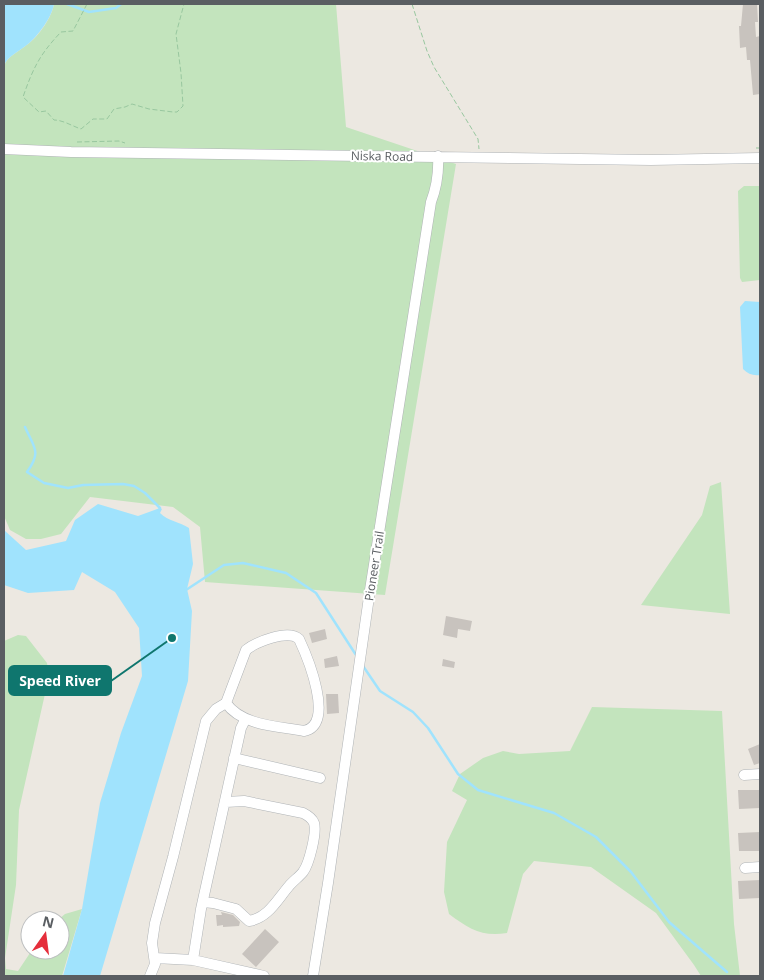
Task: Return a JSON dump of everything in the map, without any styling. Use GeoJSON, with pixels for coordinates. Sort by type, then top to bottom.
{"type":"FeatureCollection","features":[{"type":"Feature","properties":{"kind":"street","name":"Niska Road"},"geometry":{"type":"LineString","coordinates":[[4,149],[71,152],[651,160],[760,158]]}},
{"type":"Feature","properties":{"kind":"street","name":"Pioneer Trail"},"geometry":{"type":"LineString","coordinates":[[313,976],[431,202],[437,186],[438,156]]}},
{"type":"Feature","properties":{"kind":"street"},"geometry":{"type":"LineString","coordinates":[[150,976],[155,964],[152,943],[155,922],[173,857],[203,730],[210,714],[226,704],[246,650],[265,640],[283,636],[295,636],[299,639],[317,688],[318,708],[314,725],[310,730],[304,731],[245,720],[230,710],[226,704]]}},
{"type":"Feature","properties":{"kind":"street"},"geometry":{"type":"LineString","coordinates":[[193,960],[203,902],[234,758],[241,728],[245,720]]}},
{"type":"Feature","properties":{"kind":"street"},"geometry":{"type":"LineString","coordinates":[[234,758],[320,778]]}},
{"type":"Feature","properties":{"kind":"street"},"geometry":{"type":"LineString","coordinates":[[744,775],[760,774]]}},
{"type":"Feature","properties":{"kind":"street"},"geometry":{"type":"LineString","coordinates":[[203,902],[236,909],[248,921],[254,920],[268,912],[289,886],[304,872],[309,857],[314,835],[314,823],[303,812],[244,801],[226,802]]}},
{"type":"Feature","properties":{"kind":"street"},"geometry":{"type":"LineString","coordinates":[[745,868],[760,867]]}},
{"type":"Feature","properties":{"kind":"street"},"geometry":{"type":"LineString","coordinates":[[155,958],[193,960],[264,976]]}},
{"type":"Feature","properties":{"kind":"path"},"geometry":{"type":"LineString","coordinates":[[87,4],[73,30],[60,32],[45,48],[33,69],[23,97],[39,112],[46,111],[54,120],[61,120],[82,129],[93,119],[107,119],[114,109],[132,104],[150,109],[177,112],[183,106],[176,34],[184,4]]}},
{"type":"Feature","properties":{"kind":"path"},"geometry":{"type":"LineString","coordinates":[[412,4],[434,67],[478,139],[479,157]]}},
{"type":"Feature","properties":{"kind":"green space"},"geometry":{"type":"Polygon","coordinates":[[[54,4],[336,4],[346,127],[456,164],[385,595],[205,582],[200,527],[173,507],[90,497],[61,534],[41,539],[26,539],[10,530],[4,516],[4,66],[11,56],[25,47],[41,31],[51,15],[54,4]]]}},
{"type":"Feature","properties":{"kind":"green space"},"geometry":{"type":"Polygon","coordinates":[[[744,186],[760,186],[760,280],[742,282],[740,278],[738,191],[744,186]]]}},
{"type":"Feature","properties":{"kind":"green space"},"geometry":{"type":"Polygon","coordinates":[[[721,482],[730,614],[641,605],[702,515],[710,486],[721,482]]]}},
{"type":"Feature","properties":{"kind":"green space"},"geometry":{"type":"Polygon","coordinates":[[[18,635],[26,636],[47,663],[49,676],[19,810],[16,885],[5,958],[6,969],[18,971],[25,960],[67,960],[62,976],[4,976],[4,641],[18,635]]]}},
{"type":"Feature","properties":{"kind":"green space"},"geometry":{"type":"Polygon","coordinates":[[[592,707],[722,711],[734,924],[740,976],[701,976],[656,913],[591,867],[534,861],[523,874],[507,933],[490,934],[476,931],[449,914],[444,892],[447,842],[467,800],[452,791],[460,774],[483,758],[503,751],[519,754],[570,751],[592,707]]]}},
{"type":"Feature","properties":{"kind":"green space"},"geometry":{"type":"Polygon","coordinates":[[[82,909],[70,949],[70,913],[82,909]]]}},
{"type":"Feature","properties":{"kind":"water"},"geometry":{"type":"Polygon","coordinates":[[[4,4],[54,4],[51,15],[32,41],[11,56],[4,66],[4,4]]]}},
{"type":"Feature","properties":{"kind":"water"},"geometry":{"type":"Polygon","coordinates":[[[745,301],[760,302],[760,375],[751,374],[743,369],[740,307],[745,301]]]}},
{"type":"Feature","properties":{"kind":"water"},"geometry":{"type":"Polygon","coordinates":[[[98,504],[138,516],[160,508],[162,509],[160,513],[163,516],[189,528],[193,564],[187,589],[192,611],[188,681],[100,976],[63,976],[68,960],[70,960],[70,951],[82,909],[100,803],[121,733],[142,676],[139,628],[115,592],[82,572],[74,590],[28,593],[4,585],[4,530],[26,550],[66,541],[75,520],[98,504]]]}},
{"type":"Feature","properties":{"kind":"building"},"geometry":{"type":"Polygon","coordinates":[[[743,4],[757,4],[758,22],[755,22],[756,37],[760,36],[760,94],[753,95],[750,60],[747,60],[746,47],[740,48],[739,26],[741,26],[743,4]]]}},
{"type":"Feature","properties":{"kind":"building"},"geometry":{"type":"Polygon","coordinates":[[[446,616],[472,621],[470,631],[458,629],[457,638],[443,635],[446,616]]]}},
{"type":"Feature","properties":{"kind":"building"},"geometry":{"type":"Polygon","coordinates":[[[325,629],[327,639],[312,643],[309,633],[325,629]]]}},
{"type":"Feature","properties":{"kind":"building"},"geometry":{"type":"Polygon","coordinates":[[[337,656],[339,666],[325,668],[324,659],[337,656]]]}},
{"type":"Feature","properties":{"kind":"building"},"geometry":{"type":"Polygon","coordinates":[[[443,659],[455,662],[454,668],[442,666],[443,659]]]}},
{"type":"Feature","properties":{"kind":"building"},"geometry":{"type":"Polygon","coordinates":[[[326,694],[338,694],[339,713],[327,714],[326,694]]]}},
{"type":"Feature","properties":{"kind":"building"},"geometry":{"type":"Polygon","coordinates":[[[760,744],[760,763],[754,765],[748,749],[760,744]]]}},
{"type":"Feature","properties":{"kind":"building"},"geometry":{"type":"Polygon","coordinates":[[[738,790],[760,790],[760,808],[739,809],[738,790]]]}},
{"type":"Feature","properties":{"kind":"building"},"geometry":{"type":"Polygon","coordinates":[[[760,832],[760,851],[739,851],[738,833],[760,832]]]}},
{"type":"Feature","properties":{"kind":"building"},"geometry":{"type":"Polygon","coordinates":[[[760,880],[760,898],[739,899],[738,881],[760,880]]]}},
{"type":"Feature","properties":{"kind":"building"},"geometry":{"type":"Polygon","coordinates":[[[221,912],[233,915],[240,922],[239,926],[217,926],[216,915],[222,915],[221,912]]]}},
{"type":"Feature","properties":{"kind":"building"},"geometry":{"type":"Polygon","coordinates":[[[265,929],[279,942],[256,967],[242,954],[265,929]]]}},
{"type":"Feature","properties":{"kind":"waterway"},"geometry":{"type":"LineString","coordinates":[[67,4],[89,12],[116,8],[121,4]]}},
{"type":"Feature","properties":{"kind":"waterway"},"geometry":{"type":"LineString","coordinates":[[25,427],[35,449],[32,465],[27,472],[44,483],[68,488],[83,485],[123,484],[134,486],[145,493],[160,508],[159,510]]}},
{"type":"Feature","properties":{"kind":"waterway"},"geometry":{"type":"LineString","coordinates":[[186,590],[224,565],[243,563],[286,573],[316,593],[356,655]]}},
{"type":"Feature","properties":{"kind":"waterway"},"geometry":{"type":"LineString","coordinates":[[363,666],[380,691],[413,712],[428,728],[458,774],[478,790],[554,813],[596,837],[631,872],[669,922],[727,972]]}},
{"type":"Feature","properties":{"kind":"place","name":"Speed River"},"geometry":{"type":"Point","coordinates":[172,638]}}]}
